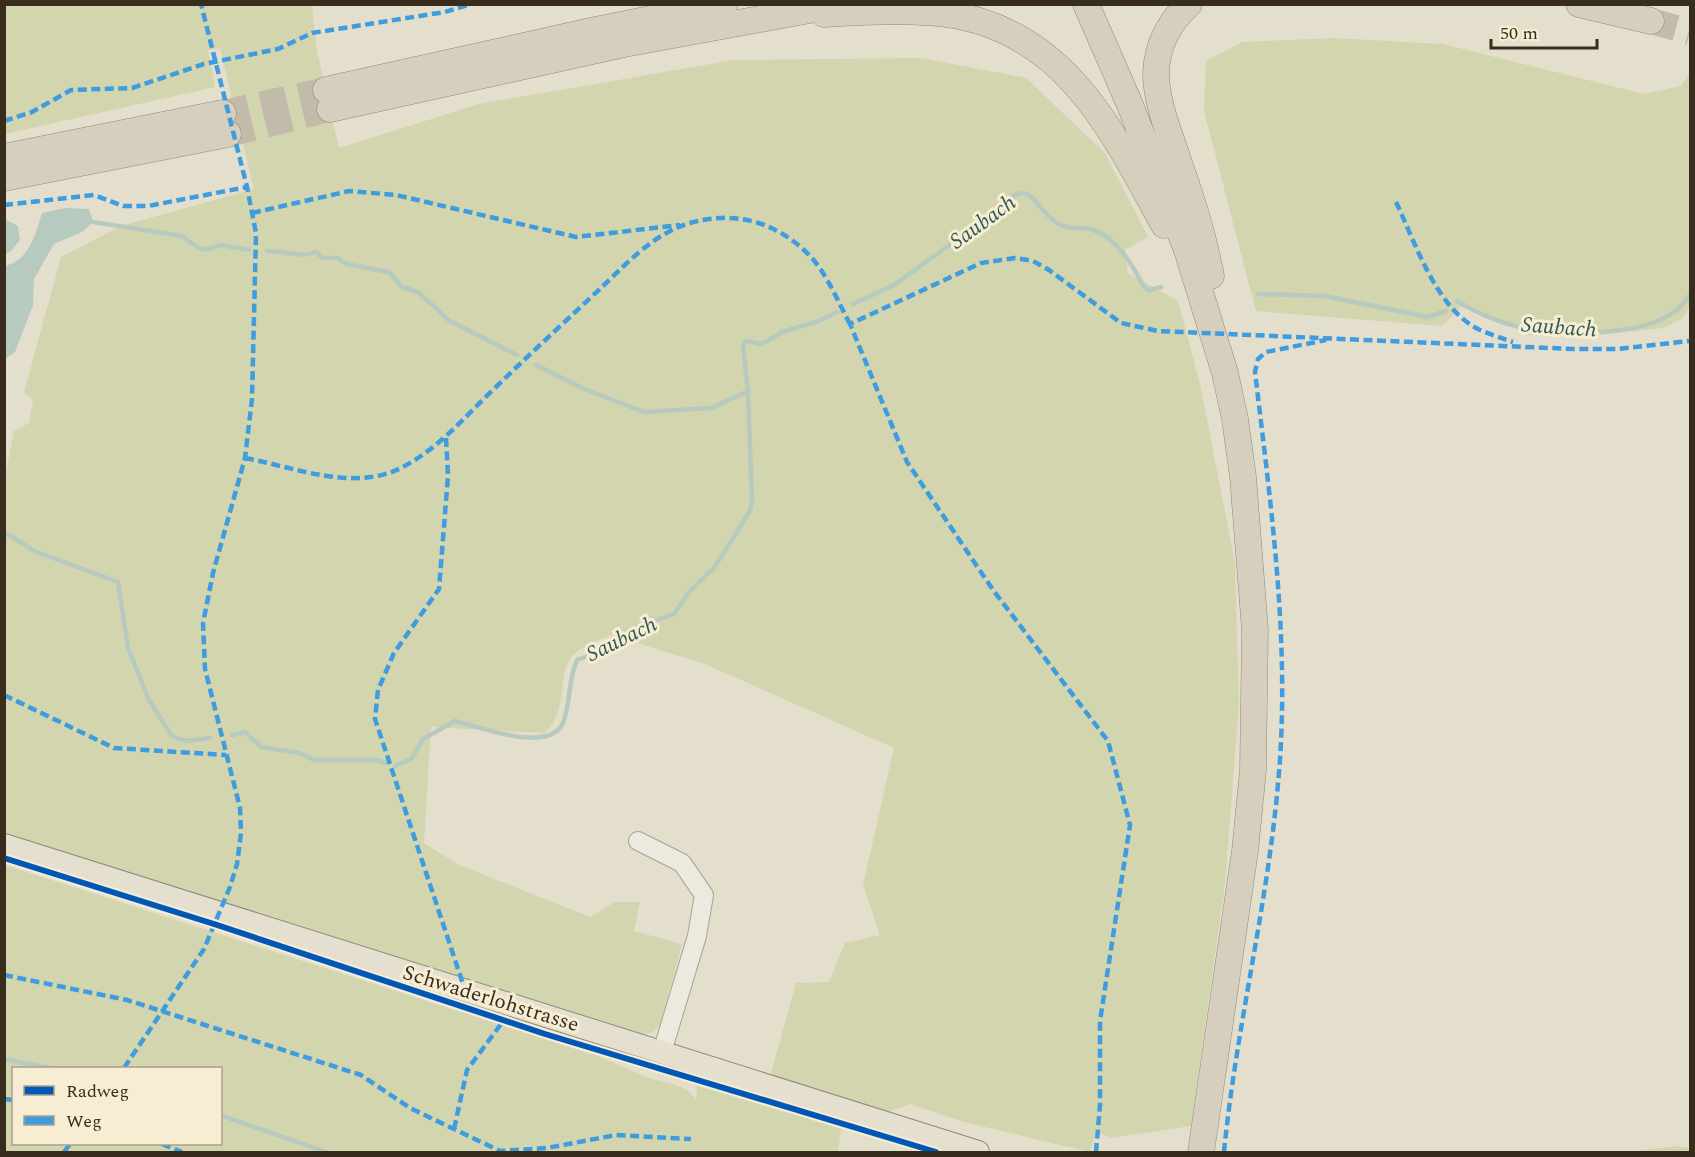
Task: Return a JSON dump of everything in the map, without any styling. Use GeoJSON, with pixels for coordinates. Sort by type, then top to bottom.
{"type":"FeatureCollection","features":[{"type":"Feature","properties":{"kind":"highway"},"geometry":{"type":"LineString","coordinates":[[622,4],[493,52],[328,100],[842,4]]}},
{"type":"Feature","properties":{"kind":"highway"},"geometry":{"type":"LineString","coordinates":[[493,52],[724,4]]}},
{"type":"Feature","properties":{"kind":"highway"},"geometry":{"type":"LineString","coordinates":[[1189,4],[1173,21],[1163,39],[1157,61],[1157,84],[1165,118],[1206,250],[1235,418],[1248,529],[1256,674],[1253,770],[1245,851],[1201,1152]]}},
{"type":"Feature","properties":{"kind":"highway"},"geometry":{"type":"LineString","coordinates":[[1579,4],[1651,21]]}},
{"type":"Feature","properties":{"kind":"highway"},"geometry":{"type":"LineString","coordinates":[[1082,10],[1181,231],[1217,343],[1235,418]]}},
{"type":"Feature","properties":{"kind":"highway"},"geometry":{"type":"LineString","coordinates":[[1082,10],[1166,228],[1207,356],[1248,529]]}},
{"type":"Feature","properties":{"kind":"highway"},"geometry":{"type":"LineString","coordinates":[[772,16],[882,11],[937,13],[979,21],[1025,42],[1065,72],[1095,107],[1120,146],[1166,228]]}},
{"type":"Feature","properties":{"kind":"highway"},"geometry":{"type":"LineString","coordinates":[[4,157],[226,124],[4,178]]}},
{"type":"Feature","properties":{"kind":"main road","name":"Schwaderlohstrasse"},"geometry":{"type":"LineString","coordinates":[[4,845],[978,1152]]}},
{"type":"Feature","properties":{"kind":"lane"},"geometry":{"type":"LineString","coordinates":[[638,841],[682,863],[704,895],[697,936],[662,1052]]}},
{"type":"Feature","properties":{"kind":"green space"},"geometry":{"type":"Polygon","coordinates":[[[5,5],[312,5],[317,51],[339,148],[479,104],[734,60],[922,58],[1026,78],[1105,153],[1148,237],[1125,250],[1128,273],[1178,301],[1200,384],[1235,563],[1239,705],[1225,883],[1191,1126],[1111,1138],[1096,1131],[1090,1152],[964,1122],[910,1104],[886,1113],[770,1077],[796,983],[829,982],[845,943],[880,935],[863,885],[894,748],[705,664],[611,635],[586,646],[573,655],[565,673],[557,714],[553,724],[545,733],[431,727],[424,843],[459,865],[590,917],[615,902],[640,902],[634,931],[682,944],[660,1025],[653,1032],[642,1035],[5,835],[5,477],[14,431],[29,423],[33,400],[24,392],[61,257],[121,226],[254,189],[220,48],[208,50],[215,87],[5,134],[5,5]]]}},
{"type":"Feature","properties":{"kind":"green space"},"geometry":{"type":"Polygon","coordinates":[[[1335,38],[1443,44],[1644,94],[1681,86],[1690,73],[1690,305],[1683,318],[1664,328],[1579,337],[1527,335],[1468,304],[1460,308],[1442,326],[1256,311],[1204,111],[1206,61],[1242,42],[1335,38]]]}},
{"type":"Feature","properties":{"kind":"green space"},"geometry":{"type":"Polygon","coordinates":[[[5,865],[600,1057],[650,1079],[680,1086],[696,1101],[697,1086],[841,1128],[838,1152],[5,1152],[5,865]]]}},
{"type":"Feature","properties":{"kind":"green space"},"geometry":{"type":"Polygon","coordinates":[[[1677,1146],[1690,1148],[1690,1152],[1627,1152],[1677,1146]]]}},
{"type":"Feature","properties":{"kind":"shaded area"},"geometry":{"type":"Polygon","coordinates":[[[65,208],[89,209],[93,222],[82,232],[54,244],[34,279],[33,305],[15,352],[5,359],[5,266],[20,258],[30,246],[42,213],[65,208]]]}},
{"type":"Feature","properties":{"kind":"shaded area"},"geometry":{"type":"Polygon","coordinates":[[[5,219],[18,226],[20,240],[11,251],[5,254],[5,219]]]}},
{"type":"Feature","properties":{"kind":"waterway","name":"Saubach"},"geometry":{"type":"LineString","coordinates":[[853,304],[894,285],[998,210],[1009,199],[1024,193],[1030,196],[1057,223],[1089,229],[1107,237],[1129,261],[1144,287],[1149,290],[1161,287]]}},
{"type":"Feature","properties":{"kind":"waterway"},"geometry":{"type":"LineString","coordinates":[[93,222],[182,236],[200,249],[222,245],[249,250]]}},
{"type":"Feature","properties":{"kind":"waterway"},"geometry":{"type":"LineString","coordinates":[[267,251],[298,254],[316,252],[323,258],[338,258],[346,264],[389,272],[402,287],[418,292],[450,321],[517,355]]}},
{"type":"Feature","properties":{"kind":"waterway","name":"Saubach"},"geometry":{"type":"LineString","coordinates":[[1258,294],[1325,296],[1427,317],[1446,311]]}},
{"type":"Feature","properties":{"kind":"waterway","name":"Saubach"},"geometry":{"type":"LineString","coordinates":[[1457,301],[1488,317],[1526,328],[1563,327],[1595,332],[1635,328],[1661,319],[1673,313],[1690,294]]}},
{"type":"Feature","properties":{"kind":"waterway","name":"Saubach"},"geometry":{"type":"LineString","coordinates":[[536,365],[584,389],[644,412],[712,408],[748,391],[743,345],[746,341],[760,344],[782,332],[819,321],[837,312]]}},
{"type":"Feature","properties":{"kind":"waterway","name":"Saubach"},"geometry":{"type":"LineString","coordinates":[[395,766],[411,759],[423,739],[455,721],[529,738],[544,737],[555,732],[563,723],[566,715],[572,675],[577,660],[618,645],[630,630],[674,614],[689,592],[714,568],[750,511],[752,501],[748,391]]}},
{"type":"Feature","properties":{"kind":"waterway"},"geometry":{"type":"LineString","coordinates":[[4,532],[34,551],[118,582],[128,648],[149,700],[172,736],[186,741],[210,738]]}},
{"type":"Feature","properties":{"kind":"waterway"},"geometry":{"type":"LineString","coordinates":[[232,735],[245,732],[261,747],[300,753],[314,760],[376,760],[386,763]]}},
{"type":"Feature","properties":{"kind":"waterway"},"geometry":{"type":"LineString","coordinates":[[4,1059],[46,1067]]}},
{"type":"Feature","properties":{"kind":"waterway"},"geometry":{"type":"LineString","coordinates":[[222,1116],[326,1152]]}},
{"type":"Feature","properties":{"kind":"tunnel"},"geometry":{"type":"LineString","coordinates":[[1651,21],[1690,32]]}},
{"type":"Feature","properties":{"kind":"tunnel"},"geometry":{"type":"LineString","coordinates":[[223,113],[326,90]]}},
{"type":"Feature","properties":{"kind":"tunnel"},"geometry":{"type":"LineString","coordinates":[[228,134],[330,109]]}},
{"type":"Feature","properties":{"kind":"marked path"},"geometry":{"type":"LineString","coordinates":[[125,1067],[204,949],[230,887],[237,864],[241,833],[240,808],[205,669],[203,623],[213,573],[245,458],[252,399],[256,233],[247,187],[201,4]]}},
{"type":"Feature","properties":{"kind":"marked path"},"geometry":{"type":"LineString","coordinates":[[4,121],[32,112],[71,90],[132,88],[204,64],[278,49],[312,33],[445,12],[471,4]]}},
{"type":"Feature","properties":{"kind":"marked path"},"geometry":{"type":"LineString","coordinates":[[4,205],[94,195],[123,206],[148,206],[247,187]]}},
{"type":"Feature","properties":{"kind":"marked path"},"geometry":{"type":"LineString","coordinates":[[252,213],[349,191],[396,195],[576,237],[680,225]]}},
{"type":"Feature","properties":{"kind":"marked path"},"geometry":{"type":"LineString","coordinates":[[1396,202],[1428,273],[1450,306],[1478,329],[1513,342]]}},
{"type":"Feature","properties":{"kind":"marked path"},"geometry":{"type":"LineString","coordinates":[[245,458],[343,478],[382,475],[401,468],[428,451],[452,430],[642,250],[675,229],[704,220],[738,219],[770,227],[784,235],[817,264],[850,324]]}},
{"type":"Feature","properties":{"kind":"marked path"},"geometry":{"type":"LineString","coordinates":[[1096,1152],[1100,1105],[1100,1021],[1130,825],[1108,741],[993,590],[907,462],[850,324],[981,263],[1015,258],[1033,261],[1049,270],[1121,323],[1158,331],[1573,349],[1617,349],[1690,341]]}},
{"type":"Feature","properties":{"kind":"marked path"},"geometry":{"type":"LineString","coordinates":[[1224,1152],[1236,1060],[1267,877],[1278,784],[1281,732],[1281,629],[1273,526],[1255,372],[1258,359],[1266,352],[1326,340]]}},
{"type":"Feature","properties":{"kind":"marked path"},"geometry":{"type":"LineString","coordinates":[[446,438],[448,476],[439,589],[394,653],[378,690],[375,719],[465,990]]}},
{"type":"Feature","properties":{"kind":"marked path"},"geometry":{"type":"LineString","coordinates":[[4,695],[114,748],[226,755]]}},
{"type":"Feature","properties":{"kind":"marked path"},"geometry":{"type":"LineString","coordinates":[[4,975],[127,1000],[361,1075],[410,1108],[500,1151],[547,1148],[616,1135],[691,1139]]}},
{"type":"Feature","properties":{"kind":"marked path"},"geometry":{"type":"LineString","coordinates":[[454,1129],[467,1070],[504,1020]]}},
{"type":"Feature","properties":{"kind":"marked path"},"geometry":{"type":"LineString","coordinates":[[4,1099],[12,1100]]}},
{"type":"Feature","properties":{"kind":"marked path"},"geometry":{"type":"LineString","coordinates":[[64,1152],[69,1145]]}},
{"type":"Feature","properties":{"kind":"marked path"},"geometry":{"type":"LineString","coordinates":[[164,1145],[182,1152]]}},
{"type":"Feature","properties":{"kind":"cycle path"},"geometry":{"type":"LineString","coordinates":[[4,858],[214,924],[545,1034],[936,1152]]}}]}
